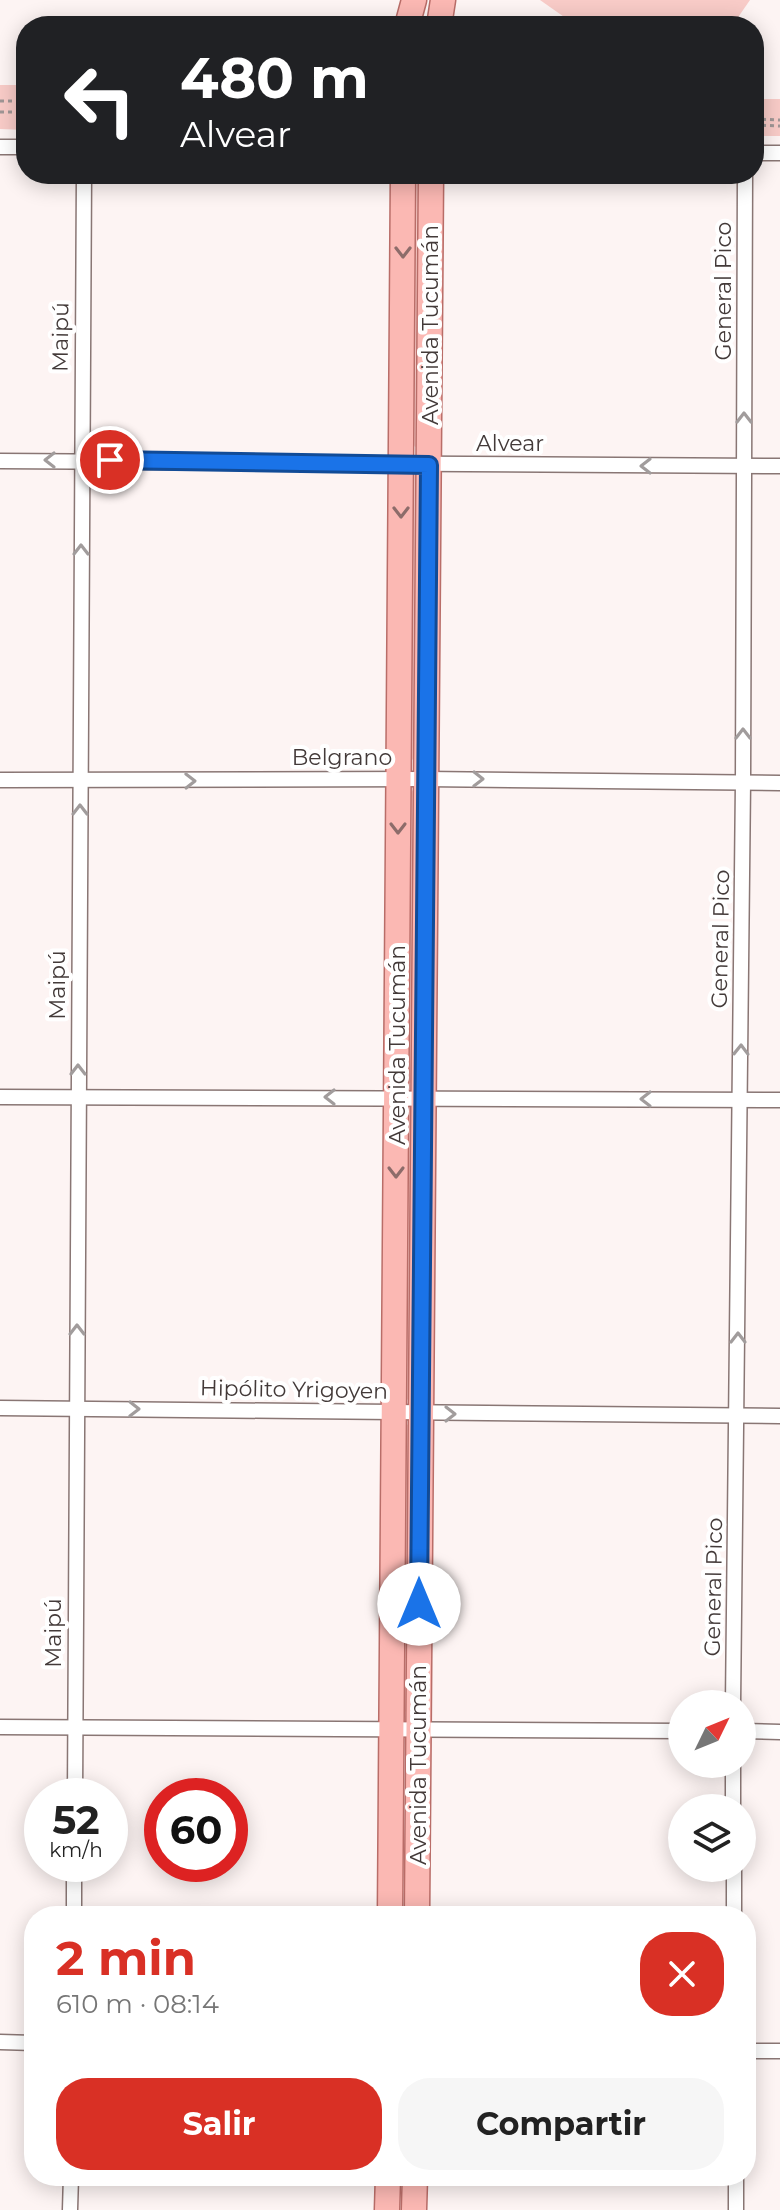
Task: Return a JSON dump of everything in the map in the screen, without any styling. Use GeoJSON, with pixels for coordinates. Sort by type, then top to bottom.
{"type":"FeatureCollection","features":[{"type":"Feature","properties":{"kind":"main road","name":"Avenida Tucumán"},"geometry":{"type":"LineString","coordinates":[[390,1906],[403,184]]}},
{"type":"Feature","properties":{"kind":"main road","name":"Avenida Tucumán"},"geometry":{"type":"LineString","coordinates":[[417,1906],[431,184]]}},
{"type":"Feature","properties":{"kind":"main road"},"geometry":{"type":"LineString","coordinates":[[387,2210],[388,2186]]}},
{"type":"Feature","properties":{"kind":"main road"},"geometry":{"type":"LineString","coordinates":[[414,2210],[415,2186]]}},
{"type":"Feature","properties":{"kind":"street","name":"Maipú"},"geometry":{"type":"LineString","coordinates":[[75,1778],[84,184]]}},
{"type":"Feature","properties":{"kind":"street","name":"General Pico"},"geometry":{"type":"LineString","coordinates":[[733,1690],[743,782],[745,184]]}},
{"type":"Feature","properties":{"kind":"street","name":"Alvear"},"geometry":{"type":"LineString","coordinates":[[0,461],[780,466]]}},
{"type":"Feature","properties":{"kind":"street","name":"Belgrano"},"geometry":{"type":"LineString","coordinates":[[0,780],[426,779],[780,783]]}},
{"type":"Feature","properties":{"kind":"street"},"geometry":{"type":"LineString","coordinates":[[0,1097],[780,1100]]}},
{"type":"Feature","properties":{"kind":"street","name":"Hipólito Yrigoyen"},"geometry":{"type":"LineString","coordinates":[[0,1408],[780,1416]]}},
{"type":"Feature","properties":{"kind":"street"},"geometry":{"type":"LineString","coordinates":[[0,1727],[668,1731]]}},
{"type":"Feature","properties":{"kind":"street"},"geometry":{"type":"LineString","coordinates":[[756,1731],[780,1732]]}},
{"type":"Feature","properties":{"kind":"street"},"geometry":{"type":"LineString","coordinates":[[74,1882],[74,1906]]}},
{"type":"Feature","properties":{"kind":"street"},"geometry":{"type":"LineString","coordinates":[[734,1882],[734,1906]]}},
{"type":"Feature","properties":{"kind":"street"},"geometry":{"type":"LineString","coordinates":[[0,2042],[24,2043]]}},
{"type":"Feature","properties":{"kind":"street"},"geometry":{"type":"LineString","coordinates":[[756,2051],[780,2051]]}},
{"type":"Feature","properties":{"kind":"street"},"geometry":{"type":"LineString","coordinates":[[70,2210],[71,2186]]}},
{"type":"Feature","properties":{"kind":"street"},"geometry":{"type":"LineString","coordinates":[[736,2186],[736,2210]]}},
{"type":"Feature","properties":{"kind":"shaded area"},"geometry":{"type":"Polygon","coordinates":[[[540,0],[750,0],[739,16],[563,16],[540,0]]]}},
{"type":"Feature","properties":{"kind":"shaded area"},"geometry":{"type":"Polygon","coordinates":[[[0,85],[16,85],[16,130],[0,129],[0,85]]]}},
{"type":"Feature","properties":{"kind":"shaded area"},"geometry":{"type":"Polygon","coordinates":[[[764,99],[780,99],[780,136],[764,136],[764,99]]]}},
{"type":"Feature","properties":{"kind":"shaded area"},"geometry":{"type":"Polygon","coordinates":[[[413,184],[425,184],[421,443],[415,447],[411,440],[413,184]]]}},
{"type":"Feature","properties":{"kind":"shaded area"},"geometry":{"type":"Polygon","coordinates":[[[415,473],[422,479],[415,762],[409,756],[410,480],[415,473]]]}},
{"type":"Feature","properties":{"kind":"shaded area"},"geometry":{"type":"Polygon","coordinates":[[[420,789],[417,1081],[409,1083],[406,1081],[408,796],[413,790],[420,789]]]}},
{"type":"Feature","properties":{"kind":"shaded area"},"geometry":{"type":"Polygon","coordinates":[[[412,1105],[410,1400],[405,1399],[408,1108],[412,1105]]]}},
{"type":"Feature","properties":{"kind":"shaded area"},"geometry":{"type":"Polygon","coordinates":[[[410,1424],[415,1707],[407,1713],[403,1709],[403,1426],[410,1424]]]}},
{"type":"Feature","properties":{"kind":"route"},"geometry":{"type":"LineString","coordinates":[[110,460],[429,465],[419,1604]]}}]}
